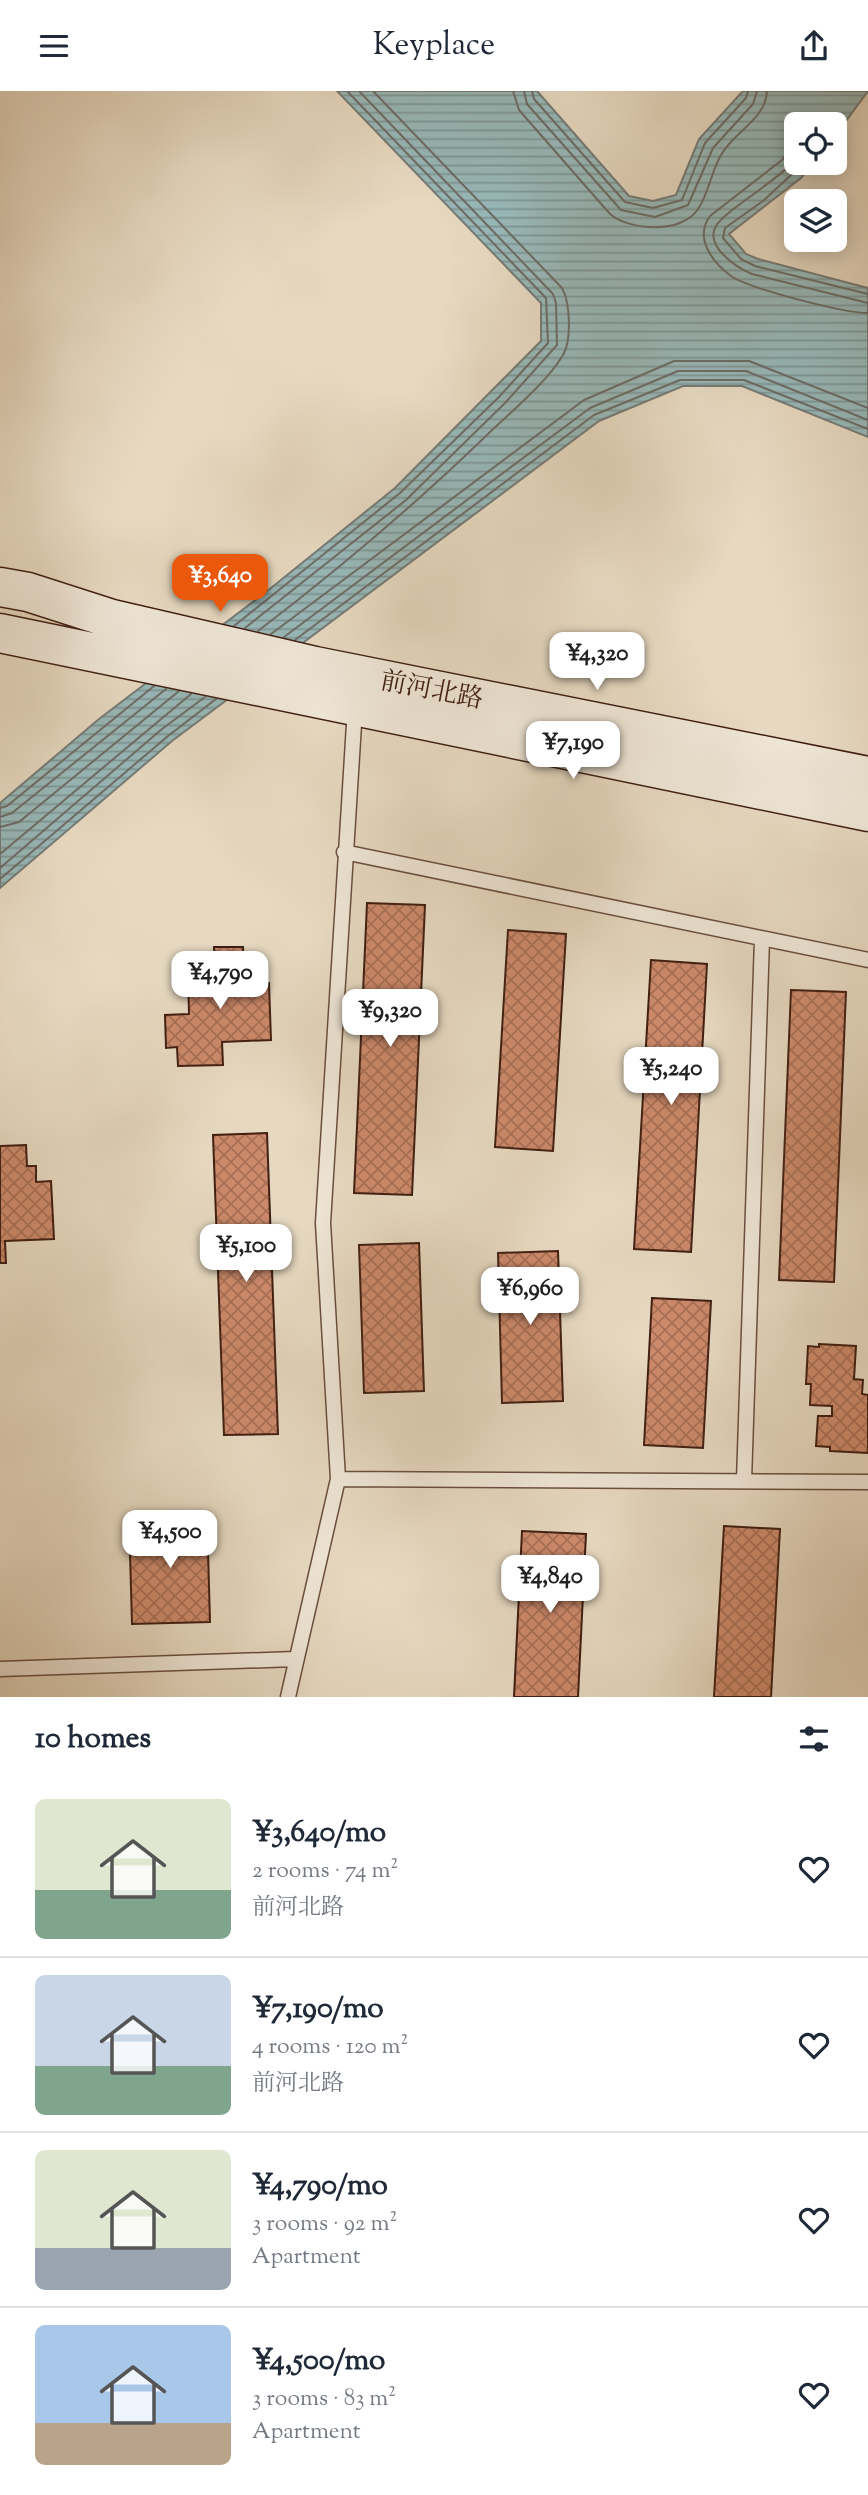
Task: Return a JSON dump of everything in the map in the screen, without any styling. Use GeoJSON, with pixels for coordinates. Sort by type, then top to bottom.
{"type":"FeatureCollection","features":[{"type":"Feature","properties":{"kind":"main road","name":"前河北路"},"geometry":{"type":"LineString","coordinates":[[0,587],[29,592],[303,680]]}},
{"type":"Feature","properties":{"kind":"main road","name":"前河北路"},"geometry":{"type":"LineString","coordinates":[[0,633],[80,648],[303,680],[868,776]]}},
{"type":"Feature","properties":{"kind":"main road","name":"前河北路"},"geometry":{"type":"LineString","coordinates":[[357,690],[868,812]]}},
{"type":"Feature","properties":{"kind":"lane"},"geometry":{"type":"LineString","coordinates":[[288,1697],[338,1479],[323,1223],[344,852],[357,690]]}},
{"type":"Feature","properties":{"kind":"lane"},"geometry":{"type":"LineString","coordinates":[[344,852],[868,960]]}},
{"type":"Feature","properties":{"kind":"lane"},"geometry":{"type":"LineString","coordinates":[[744,1481],[762,939]]}},
{"type":"Feature","properties":{"kind":"lane"},"geometry":{"type":"LineString","coordinates":[[338,1479],[868,1482]]}},
{"type":"Feature","properties":{"kind":"lane"},"geometry":{"type":"LineString","coordinates":[[0,1669],[295,1659]]}},
{"type":"Feature","properties":{"kind":"water"},"geometry":{"type":"Polygon","coordinates":[[[337,91],[537,91],[629,196],[653,201],[676,195],[699,139],[743,91],[868,91],[847,120],[847,112],[784,112],[784,175],[803,175],[729,234],[746,254],[758,259],[868,288],[868,437],[742,386],[683,386],[599,421],[172,741],[0,888],[0,803],[99,719],[271,588],[395,488],[541,341],[541,303],[337,91]]]}},
{"type":"Feature","properties":{"kind":"building"},"geometry":{"type":"Polygon","coordinates":[[[367,903],[425,905],[412,1195],[354,1193],[367,903]]]}},
{"type":"Feature","properties":{"kind":"building"},"geometry":{"type":"Polygon","coordinates":[[[508,930],[566,934],[553,1151],[495,1147],[508,930]]]}},
{"type":"Feature","properties":{"kind":"building"},"geometry":{"type":"Polygon","coordinates":[[[214,947],[243,947],[244,967],[253,967],[253,983],[269,983],[271,1040],[222,1042],[223,1065],[178,1066],[177,1047],[166,1048],[165,1015],[189,1014],[188,972],[215,971],[214,947]]]}},
{"type":"Feature","properties":{"kind":"building"},"geometry":{"type":"Polygon","coordinates":[[[651,960],[707,964],[691,1252],[634,1249],[651,960]]]}},
{"type":"Feature","properties":{"kind":"building"},"geometry":{"type":"Polygon","coordinates":[[[791,990],[846,992],[834,1282],[779,1280],[791,990]]]}},
{"type":"Feature","properties":{"kind":"building"},"geometry":{"type":"Polygon","coordinates":[[[267,1133],[278,1434],[224,1435],[213,1135],[267,1133]]]}},
{"type":"Feature","properties":{"kind":"building"},"geometry":{"type":"Polygon","coordinates":[[[26,1145],[27,1166],[36,1166],[36,1182],[51,1181],[54,1239],[5,1241],[6,1263],[0,1263],[0,1146],[26,1145]]]}},
{"type":"Feature","properties":{"kind":"building"},"geometry":{"type":"Polygon","coordinates":[[[419,1243],[424,1391],[364,1393],[359,1245],[419,1243]]]}},
{"type":"Feature","properties":{"kind":"building"},"geometry":{"type":"Polygon","coordinates":[[[558,1251],[563,1401],[502,1403],[498,1253],[558,1251]]]}},
{"type":"Feature","properties":{"kind":"building"},"geometry":{"type":"Polygon","coordinates":[[[652,1298],[711,1301],[703,1448],[644,1445],[652,1298]]]}},
{"type":"Feature","properties":{"kind":"building"},"geometry":{"type":"Polygon","coordinates":[[[819,1344],[856,1346],[854,1379],[863,1380],[862,1394],[868,1395],[868,1453],[830,1451],[830,1447],[816,1446],[818,1416],[832,1416],[832,1406],[810,1405],[811,1384],[806,1384],[808,1346],[819,1347],[819,1344]]]}},
{"type":"Feature","properties":{"kind":"building"},"geometry":{"type":"Polygon","coordinates":[[[207,1515],[210,1622],[132,1624],[129,1518],[207,1515]]]}},
{"type":"Feature","properties":{"kind":"building"},"geometry":{"type":"Polygon","coordinates":[[[724,1526],[780,1529],[771,1697],[714,1697],[724,1526]]]}},
{"type":"Feature","properties":{"kind":"building"},"geometry":{"type":"Polygon","coordinates":[[[522,1531],[586,1534],[578,1697],[514,1697],[522,1531]]]}}]}
